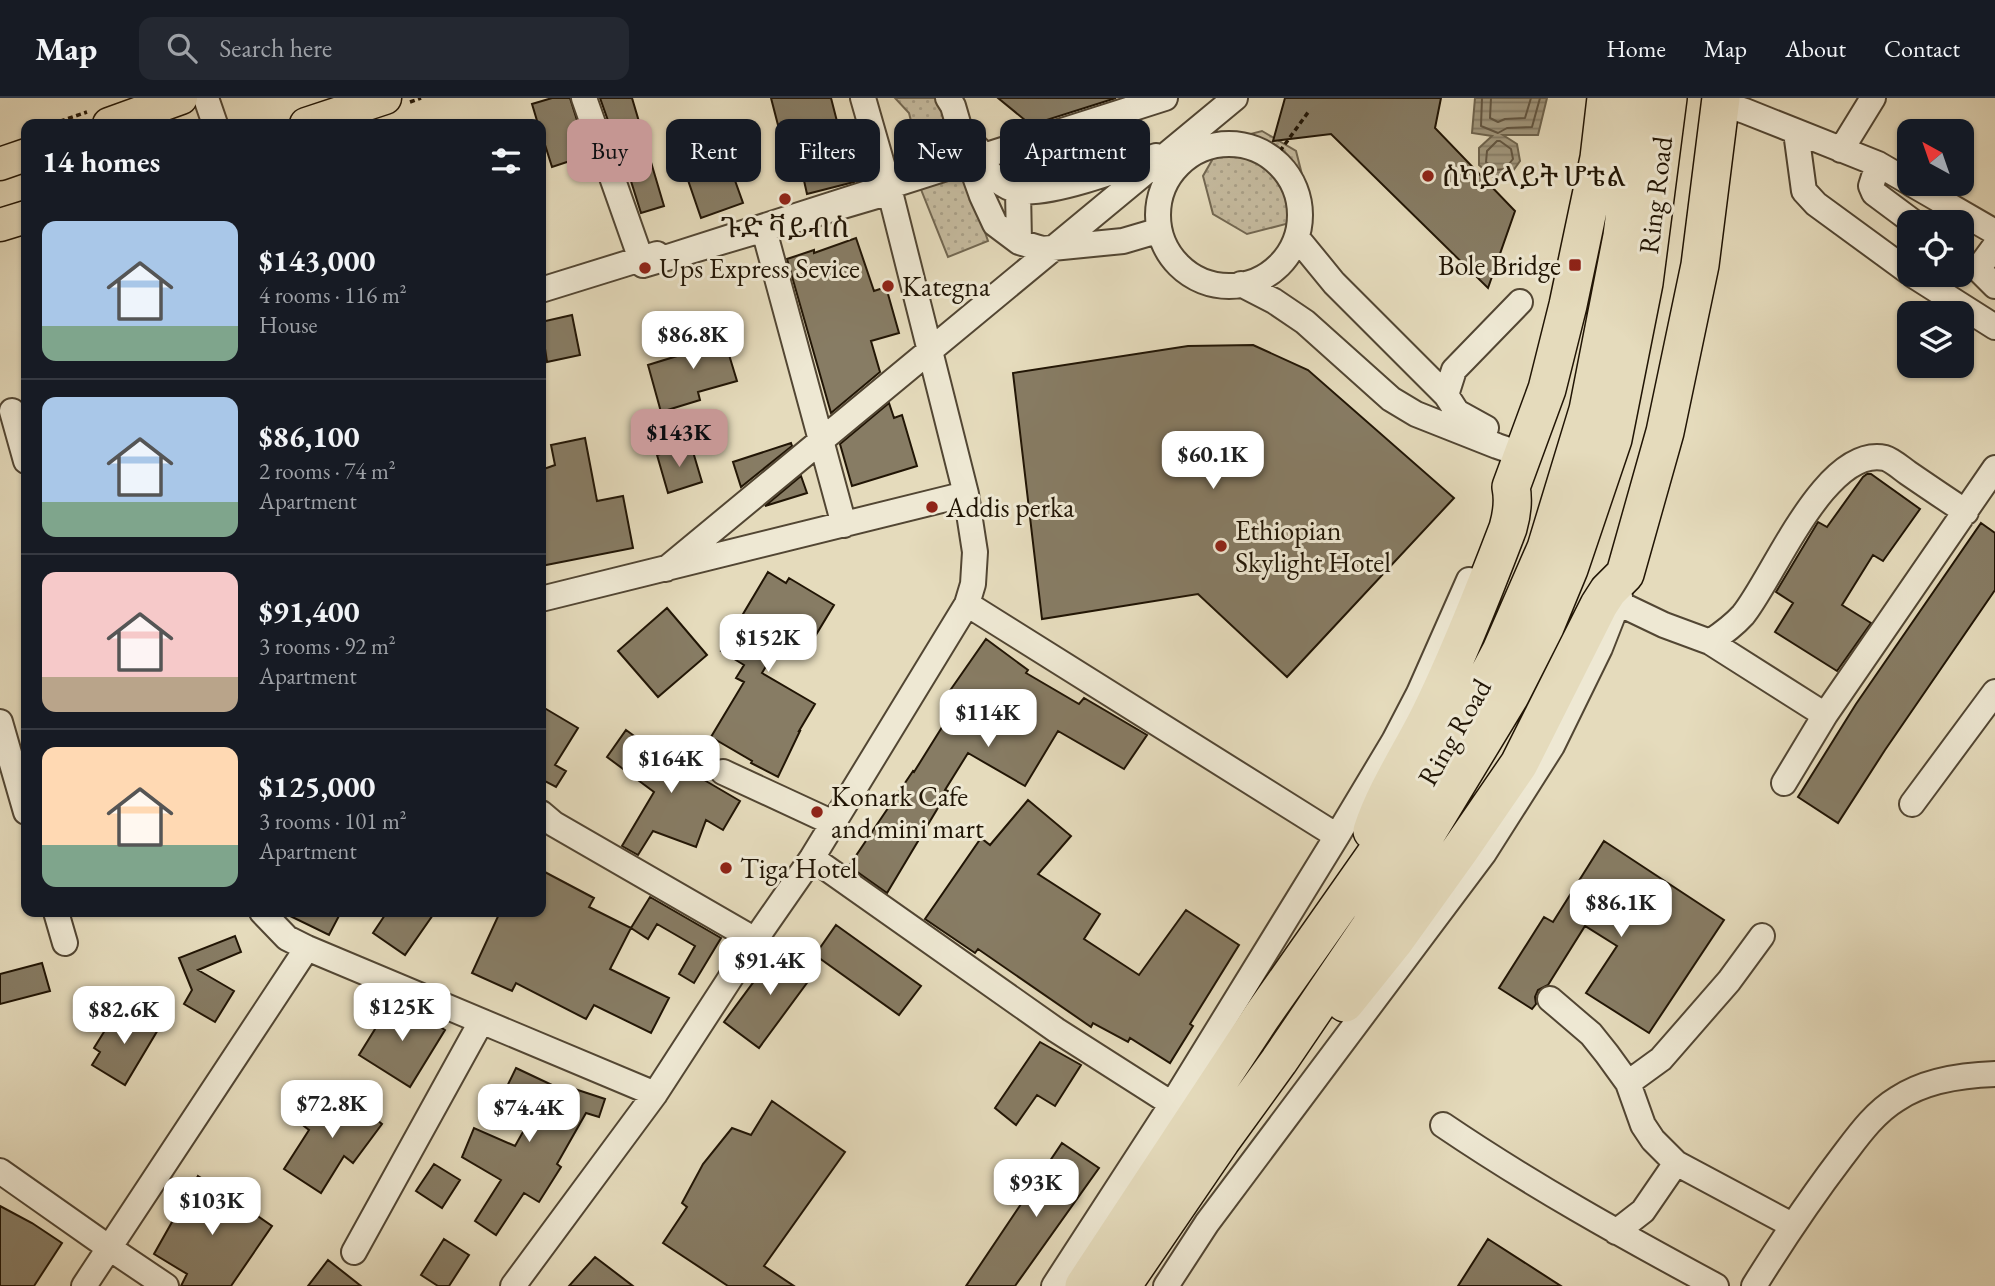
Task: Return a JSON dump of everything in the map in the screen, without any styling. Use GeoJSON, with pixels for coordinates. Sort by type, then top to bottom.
{"type":"FeatureCollection","features":[{"type":"Feature","properties":{"kind":"highway"},"geometry":{"type":"LineString","coordinates":[[1368,867],[1368,842],[1378,811],[1441,691],[1513,512],[1520,462],[1547,389],[1568,305],[1599,158],[1606,98]]}},
{"type":"Feature","properties":{"kind":"highway","name":"Ring Road"},"geometry":{"type":"LineString","coordinates":[[1122,1286],[1368,930],[1510,696],[1545,628],[1622,236],[1639,98]]}},
{"type":"Feature","properties":{"kind":"highway","name":"Ring Road"},"geometry":{"type":"LineString","coordinates":[[1084,1286],[1262,1016],[1368,867],[1459,730],[1501,651],[1558,559],[1613,439],[1644,283],[1668,98]]}},
{"type":"Feature","properties":{"kind":"highway"},"geometry":{"type":"LineString","coordinates":[[1220,1141],[1272,1094],[1394,942],[1519,764],[1608,591],[1622,589],[1664,432],[1700,265],[1721,101]]}},
{"type":"Feature","properties":{"kind":"main road"},"geometry":{"type":"LineString","coordinates":[[123,119],[181,98]]}},
{"type":"Feature","properties":{"kind":"main road"},"geometry":{"type":"LineString","coordinates":[[321,119],[385,98]]}},
{"type":"Feature","properties":{"kind":"main road"},"geometry":{"type":"LineString","coordinates":[[0,164],[21,157]]}},
{"type":"Feature","properties":{"kind":"main road"},"geometry":{"type":"LineString","coordinates":[[0,225],[21,218]]}},
{"type":"Feature","properties":{"kind":"street"},"geometry":{"type":"LineString","coordinates":[[206,98],[213,119]]}},
{"type":"Feature","properties":{"kind":"street"},"geometry":{"type":"LineString","coordinates":[[584,98],[643,265]]}},
{"type":"Feature","properties":{"kind":"street"},"geometry":{"type":"LineString","coordinates":[[513,1286],[655,1094],[812,858],[967,604],[973,584],[975,552],[966,494],[890,192],[863,98]]}},
{"type":"Feature","properties":{"kind":"street"},"geometry":{"type":"LineString","coordinates":[[948,98],[953,106],[982,196],[995,224],[1018,242],[1042,249],[1123,241],[1157,231]]}},
{"type":"Feature","properties":{"kind":"street"},"geometry":{"type":"LineString","coordinates":[[962,98],[977,151],[989,174],[1018,191],[1047,190],[1121,169],[1173,150],[1190,152],[1234,141],[1275,158],[1300,195],[1298,239],[1270,275],[1224,288],[1179,269],[1157,231],[1161,186],[1190,152]]}},
{"type":"Feature","properties":{"kind":"street"},"geometry":{"type":"LineString","coordinates":[[643,265],[1163,98]]}},
{"type":"Feature","properties":{"kind":"street"},"geometry":{"type":"LineString","coordinates":[[546,288],[1163,98]]}},
{"type":"Feature","properties":{"kind":"street"},"geometry":{"type":"LineString","coordinates":[[666,569],[1235,98]]}},
{"type":"Feature","properties":{"kind":"street"},"geometry":{"type":"LineString","coordinates":[[1841,150],[1873,98]]}},
{"type":"Feature","properties":{"kind":"street"},"geometry":{"type":"LineString","coordinates":[[1721,101],[1878,164],[1897,175]]}},
{"type":"Feature","properties":{"kind":"street"},"geometry":{"type":"LineString","coordinates":[[1796,132],[1804,191],[1816,204],[1897,264]]}},
{"type":"Feature","properties":{"kind":"street"},"geometry":{"type":"LineString","coordinates":[[1878,164],[1871,186],[1874,193],[1897,210]]}},
{"type":"Feature","properties":{"kind":"street"},"geometry":{"type":"LineString","coordinates":[[1018,191],[1018,242]]}},
{"type":"Feature","properties":{"kind":"street"},"geometry":{"type":"LineString","coordinates":[[643,265],[890,192]]}},
{"type":"Feature","properties":{"kind":"street"},"geometry":{"type":"LineString","coordinates":[[1933,196],[1995,232]]}},
{"type":"Feature","properties":{"kind":"street"},"geometry":{"type":"LineString","coordinates":[[764,230],[844,525]]}},
{"type":"Feature","properties":{"kind":"street"},"geometry":{"type":"LineString","coordinates":[[1298,239],[1334,283],[1446,394],[1457,412],[1500,435],[1520,462]]}},
{"type":"Feature","properties":{"kind":"street"},"geometry":{"type":"LineString","coordinates":[[1978,271],[1995,246]]}},
{"type":"Feature","properties":{"kind":"street"},"geometry":{"type":"LineString","coordinates":[[1241,284],[1305,321],[1391,399],[1416,414],[1497,446],[1520,462]]}},
{"type":"Feature","properties":{"kind":"street"},"geometry":{"type":"LineString","coordinates":[[1932,287],[1995,327]]}},
{"type":"Feature","properties":{"kind":"street"},"geometry":{"type":"LineString","coordinates":[[1446,394],[1454,370],[1520,302]]}},
{"type":"Feature","properties":{"kind":"street"},"geometry":{"type":"LineString","coordinates":[[13,411],[21,442]]}},
{"type":"Feature","properties":{"kind":"street"},"geometry":{"type":"LineString","coordinates":[[1710,642],[1727,631],[1744,614],[1800,521],[1826,488],[1843,471],[1858,462],[1886,458],[1966,512]]}},
{"type":"Feature","properties":{"kind":"street"},"geometry":{"type":"LineString","coordinates":[[1054,1286],[1172,1104],[1394,741],[1419,693],[1520,462]]}},
{"type":"Feature","properties":{"kind":"street"},"geometry":{"type":"LineString","coordinates":[[1784,783],[1825,715],[1995,468]]}},
{"type":"Feature","properties":{"kind":"street"},"geometry":{"type":"LineString","coordinates":[[546,598],[966,494]]}},
{"type":"Feature","properties":{"kind":"street"},"geometry":{"type":"LineString","coordinates":[[1166,1286],[1207,1223],[1484,853],[1552,746],[1601,648],[1622,589],[1664,625],[1710,642],[1825,715]]}},
{"type":"Feature","properties":{"kind":"street"},"geometry":{"type":"LineString","coordinates":[[967,604],[1337,836]]}},
{"type":"Feature","properties":{"kind":"street"},"geometry":{"type":"LineString","coordinates":[[1912,804],[1995,693]]}},
{"type":"Feature","properties":{"kind":"street"},"geometry":{"type":"LineString","coordinates":[[0,722],[21,794]]}},
{"type":"Feature","properties":{"kind":"street"},"geometry":{"type":"LineString","coordinates":[[723,772],[833,823]]}},
{"type":"Feature","properties":{"kind":"street"},"geometry":{"type":"LineString","coordinates":[[546,817],[755,940]]}},
{"type":"Feature","properties":{"kind":"street"},"geometry":{"type":"LineString","coordinates":[[812,858],[1056,1030],[1172,1104]]}},
{"type":"Feature","properties":{"kind":"street"},"geometry":{"type":"LineString","coordinates":[[57,917],[65,943]]}},
{"type":"Feature","properties":{"kind":"street"},"geometry":{"type":"LineString","coordinates":[[267,917],[287,938],[307,948],[655,1094]]}},
{"type":"Feature","properties":{"kind":"street"},"geometry":{"type":"LineString","coordinates":[[1628,1083],[1661,1059],[1729,981],[1762,936]]}},
{"type":"Feature","properties":{"kind":"street"},"geometry":{"type":"LineString","coordinates":[[83,1286],[307,948]]}},
{"type":"Feature","properties":{"kind":"street"},"geometry":{"type":"LineString","coordinates":[[1550,999],[1591,1034],[1628,1083],[1643,1125],[1675,1163],[1792,1225]]}},
{"type":"Feature","properties":{"kind":"street"},"geometry":{"type":"LineString","coordinates":[[354,1252],[481,1022]]}},
{"type":"Feature","properties":{"kind":"street"},"geometry":{"type":"LineString","coordinates":[[1755,1286],[1808,1201],[1870,1120],[1898,1098],[1936,1082],[1995,1074]]}},
{"type":"Feature","properties":{"kind":"street"},"geometry":{"type":"LineString","coordinates":[[1443,1125],[1491,1158],[1616,1232],[1716,1286]]}},
{"type":"Feature","properties":{"kind":"street"},"geometry":{"type":"LineString","coordinates":[[1616,1232],[1643,1211],[1675,1163]]}},
{"type":"Feature","properties":{"kind":"street"},"geometry":{"type":"LineString","coordinates":[[0,1171],[166,1286]]}},
{"type":"Feature","properties":{"kind":"path"},"geometry":{"type":"LineString","coordinates":[[1275,158],[1309,111]]}},
{"type":"Feature","properties":{"kind":"shaded area"},"geometry":{"type":"Polygon","coordinates":[[[895,98],[939,98],[946,119],[910,119],[909,113],[895,98]]]}},
{"type":"Feature","properties":{"kind":"shaded area"},"geometry":{"type":"Polygon","coordinates":[[[1262,131],[1296,151],[1306,190],[1286,224],[1247,234],[1213,214],[1203,176],[1223,141],[1262,131]]]}},
{"type":"Feature","properties":{"kind":"shaded area"},"geometry":{"type":"Polygon","coordinates":[[[918,182],[968,182],[988,241],[948,257],[918,182]]]}},
{"type":"Feature","properties":{"kind":"water"},"geometry":{"type":"Polygon","coordinates":[[[1475,98],[1547,98],[1538,135],[1503,135],[1517,144],[1520,161],[1510,175],[1493,177],[1479,165],[1479,148],[1492,136],[1472,133],[1475,98]]]}},
{"type":"Feature","properties":{"kind":"building"},"geometry":{"type":"Polygon","coordinates":[[[552,98],[570,98],[577,119],[567,119],[567,162],[552,167],[546,148],[546,119],[536,119],[532,104],[552,98]]]}},
{"type":"Feature","properties":{"kind":"building"},"geometry":{"type":"Polygon","coordinates":[[[600,98],[632,98],[638,119],[607,119],[600,98]]]}},
{"type":"Feature","properties":{"kind":"building"},"geometry":{"type":"Polygon","coordinates":[[[771,98],[831,98],[836,119],[776,119],[771,98]]]}},
{"type":"Feature","properties":{"kind":"building"},"geometry":{"type":"Polygon","coordinates":[[[998,98],[1116,98],[1050,119],[1024,119],[998,98]]]}},
{"type":"Feature","properties":{"kind":"building","name":"ስካይላይት ሆቴል"},"geometry":{"type":"Polygon","coordinates":[[[1285,98],[1441,98],[1435,128],[1515,211],[1488,288],[1331,134],[1273,141],[1285,98]]]}},
{"type":"Feature","properties":{"kind":"building"},"geometry":{"type":"Polygon","coordinates":[[[652,166],[664,206],[641,213],[631,182],[652,182],[652,166]]]}},
{"type":"Feature","properties":{"kind":"building"},"geometry":{"type":"Polygon","coordinates":[[[689,182],[736,182],[743,203],[701,218],[689,182]]]}},
{"type":"Feature","properties":{"kind":"building"},"geometry":{"type":"Polygon","coordinates":[[[804,182],[854,182],[807,194],[804,182]]]}},
{"type":"Feature","properties":{"kind":"building"},"geometry":{"type":"Polygon","coordinates":[[[856,238],[874,291],[886,287],[899,333],[871,341],[880,372],[831,413],[787,259],[814,250],[814,253],[856,238]]]}},
{"type":"Feature","properties":{"kind":"building"},"geometry":{"type":"Polygon","coordinates":[[[572,315],[580,355],[547,362],[546,321],[572,315]]]}},
{"type":"Feature","properties":{"kind":"building"},"geometry":{"type":"Polygon","coordinates":[[[719,322],[737,381],[698,392],[700,400],[661,412],[648,365],[703,348],[697,329],[719,322]]]}},
{"type":"Feature","properties":{"kind":"building","name":"Ethiopian Skylight Hotel"},"geometry":{"type":"Polygon","coordinates":[[[1253,345],[1308,370],[1454,498],[1287,677],[1198,594],[1042,619],[1013,373],[1188,346],[1253,345]]]}},
{"type":"Feature","properties":{"kind":"building"},"geometry":{"type":"Polygon","coordinates":[[[889,403],[894,418],[902,415],[917,466],[852,486],[840,444],[889,403]]]}},
{"type":"Feature","properties":{"kind":"building"},"geometry":{"type":"Polygon","coordinates":[[[585,438],[597,501],[623,496],[633,548],[546,565],[546,468],[555,465],[551,445],[585,438]]]}},
{"type":"Feature","properties":{"kind":"building"},"geometry":{"type":"Polygon","coordinates":[[[791,443],[792,446],[741,487],[733,462],[791,443]]]}},
{"type":"Feature","properties":{"kind":"building"},"geometry":{"type":"Polygon","coordinates":[[[691,445],[702,482],[668,493],[657,455],[691,445]]]}},
{"type":"Feature","properties":{"kind":"building"},"geometry":{"type":"Polygon","coordinates":[[[1867,474],[1871,474],[1920,509],[1883,561],[1873,555],[1842,605],[1871,623],[1837,671],[1775,632],[1793,603],[1776,592],[1818,522],[1827,527],[1867,474]]]}},
{"type":"Feature","properties":{"kind":"building"},"geometry":{"type":"Polygon","coordinates":[[[801,476],[807,493],[765,506],[801,476]]]}},
{"type":"Feature","properties":{"kind":"building"},"geometry":{"type":"Polygon","coordinates":[[[1981,523],[1995,533],[1995,590],[1838,823],[1798,797],[1856,704],[1981,523]]]}},
{"type":"Feature","properties":{"kind":"building"},"geometry":{"type":"Polygon","coordinates":[[[768,572],[786,583],[789,578],[834,605],[814,638],[791,624],[762,673],[815,704],[778,777],[711,737],[744,682],[736,678],[744,665],[721,651],[768,572]]]}},
{"type":"Feature","properties":{"kind":"building"},"geometry":{"type":"Polygon","coordinates":[[[667,608],[707,655],[658,697],[618,651],[667,608]]]}},
{"type":"Feature","properties":{"kind":"building"},"geometry":{"type":"Polygon","coordinates":[[[986,639],[1028,670],[1026,673],[1079,704],[1084,698],[1147,735],[1124,769],[1058,731],[1025,786],[968,753],[887,893],[849,866],[914,772],[954,708],[942,702],[986,639]]]}},
{"type":"Feature","properties":{"kind":"building"},"geometry":{"type":"Polygon","coordinates":[[[546,709],[578,728],[555,765],[566,771],[556,787],[546,782],[546,709]]]}},
{"type":"Feature","properties":{"kind":"building"},"geometry":{"type":"Polygon","coordinates":[[[626,730],[677,767],[690,747],[705,756],[694,774],[740,801],[723,830],[706,820],[696,847],[653,831],[638,855],[622,846],[654,792],[607,757],[626,730]]]}},
{"type":"Feature","properties":{"kind":"building"},"geometry":{"type":"Polygon","coordinates":[[[1028,800],[1071,836],[1038,874],[1100,914],[1084,939],[1139,975],[1186,910],[1239,945],[1190,1024],[1193,1026],[1170,1063],[1130,1038],[1128,1042],[1093,1023],[1091,1027],[978,949],[975,953],[925,919],[981,838],[990,845],[1028,800]]]}},
{"type":"Feature","properties":{"kind":"building"},"geometry":{"type":"Polygon","coordinates":[[[1604,841],[1724,920],[1649,1033],[1586,993],[1617,946],[1585,926],[1548,985],[1538,990],[1536,1004],[1532,1009],[1499,988],[1544,917],[1553,922],[1604,841]]]}},
{"type":"Feature","properties":{"kind":"building"},"geometry":{"type":"Polygon","coordinates":[[[546,873],[594,898],[589,907],[631,928],[610,969],[669,998],[651,1033],[594,1005],[586,1019],[516,983],[512,991],[472,973],[498,917],[546,917],[546,873]]]}},
{"type":"Feature","properties":{"kind":"building"},"geometry":{"type":"Polygon","coordinates":[[[650,897],[721,938],[694,983],[679,974],[695,946],[657,924],[648,939],[631,928],[650,897]]]}},
{"type":"Feature","properties":{"kind":"building"},"geometry":{"type":"Polygon","coordinates":[[[292,917],[338,917],[329,935],[292,917]]]}},
{"type":"Feature","properties":{"kind":"building"},"geometry":{"type":"Polygon","coordinates":[[[384,917],[432,917],[405,955],[373,933],[384,917]]]}},
{"type":"Feature","properties":{"kind":"building"},"geometry":{"type":"Polygon","coordinates":[[[836,925],[921,986],[899,1015],[815,955],[836,925]]]}},
{"type":"Feature","properties":{"kind":"building"},"geometry":{"type":"Polygon","coordinates":[[[235,936],[241,952],[198,970],[234,991],[215,1022],[184,1004],[192,990],[179,958],[235,936]]]}},
{"type":"Feature","properties":{"kind":"building"},"geometry":{"type":"Polygon","coordinates":[[[780,946],[815,972],[759,1048],[724,1022],[780,946]]]}},
{"type":"Feature","properties":{"kind":"building"},"geometry":{"type":"Polygon","coordinates":[[[42,963],[50,991],[0,1004],[0,974],[42,963]]]}},
{"type":"Feature","properties":{"kind":"building"},"geometry":{"type":"Polygon","coordinates":[[[393,1000],[445,1030],[410,1087],[359,1055],[393,1000]]]}},
{"type":"Feature","properties":{"kind":"building"},"geometry":{"type":"Polygon","coordinates":[[[126,1008],[159,1028],[125,1085],[92,1065],[100,1052],[94,1048],[112,1019],[118,1022],[126,1008]]]}},
{"type":"Feature","properties":{"kind":"building"},"geometry":{"type":"Polygon","coordinates":[[[1040,1042],[1081,1065],[1055,1106],[1037,1095],[1016,1125],[995,1108],[1040,1042]]]}},
{"type":"Feature","properties":{"kind":"building"},"geometry":{"type":"Polygon","coordinates":[[[516,1068],[571,1094],[572,1088],[605,1099],[599,1117],[586,1113],[557,1164],[561,1167],[539,1202],[524,1193],[496,1235],[475,1221],[501,1180],[462,1157],[474,1128],[515,1146],[532,1116],[500,1101],[516,1068]]]}},
{"type":"Feature","properties":{"kind":"building"},"geometry":{"type":"Polygon","coordinates":[[[334,1087],[382,1124],[353,1163],[344,1156],[321,1193],[284,1169],[309,1130],[304,1126],[334,1087]]]}},
{"type":"Feature","properties":{"kind":"building"},"geometry":{"type":"Polygon","coordinates":[[[772,1101],[845,1152],[764,1266],[794,1286],[728,1286],[663,1243],[687,1207],[682,1203],[703,1164],[732,1128],[751,1135],[772,1101]]]}},
{"type":"Feature","properties":{"kind":"building"},"geometry":{"type":"Polygon","coordinates":[[[1062,1143],[1099,1168],[1015,1286],[966,1286],[1062,1143]]]}},
{"type":"Feature","properties":{"kind":"building"},"geometry":{"type":"Polygon","coordinates":[[[434,1164],[460,1180],[442,1208],[416,1191],[434,1164]]]}},
{"type":"Feature","properties":{"kind":"building"},"geometry":{"type":"Polygon","coordinates":[[[198,1176],[251,1208],[249,1210],[272,1226],[231,1286],[181,1286],[187,1274],[154,1254],[198,1176]]]}},
{"type":"Feature","properties":{"kind":"building"},"geometry":{"type":"Polygon","coordinates":[[[0,1206],[62,1243],[34,1286],[0,1286],[0,1206]]]}},
{"type":"Feature","properties":{"kind":"building"},"geometry":{"type":"Polygon","coordinates":[[[444,1239],[469,1255],[449,1286],[438,1286],[421,1275],[444,1239]]]}},
{"type":"Feature","properties":{"kind":"building"},"geometry":{"type":"Polygon","coordinates":[[[1488,1239],[1561,1286],[1458,1286],[1488,1239]]]}},
{"type":"Feature","properties":{"kind":"building"},"geometry":{"type":"Polygon","coordinates":[[[595,1257],[633,1286],[569,1286],[595,1257]]]}},
{"type":"Feature","properties":{"kind":"building"},"geometry":{"type":"Polygon","coordinates":[[[328,1260],[361,1286],[308,1286],[328,1260]]]}},
{"type":"Feature","properties":{"kind":"place","name":"ስካይላይት ሆቴል"},"geometry":{"type":"Point","coordinates":[1428,176]}},
{"type":"Feature","properties":{"kind":"place","name":"ጉድ ቫይብስ"},"geometry":{"type":"Point","coordinates":[785,199]}},
{"type":"Feature","properties":{"kind":"place","name":"Bole Bridge"},"geometry":{"type":"Point","coordinates":[1575,265]}},
{"type":"Feature","properties":{"kind":"place","name":"Ups Express Sevice"},"geometry":{"type":"Point","coordinates":[645,268]}},
{"type":"Feature","properties":{"kind":"place","name":"Kategna"},"geometry":{"type":"Point","coordinates":[888,286]}},
{"type":"Feature","properties":{"kind":"place","name":"Addis perka"},"geometry":{"type":"Point","coordinates":[932,507]}},
{"type":"Feature","properties":{"kind":"place","name":"Ethiopian Skylight Hotel"},"geometry":{"type":"Point","coordinates":[1221,546]}},
{"type":"Feature","properties":{"kind":"place","name":"Konark Cafe and mini mart"},"geometry":{"type":"Point","coordinates":[817,812]}},
{"type":"Feature","properties":{"kind":"place","name":"Tiga Hotel"},"geometry":{"type":"Point","coordinates":[726,868]}}]}
